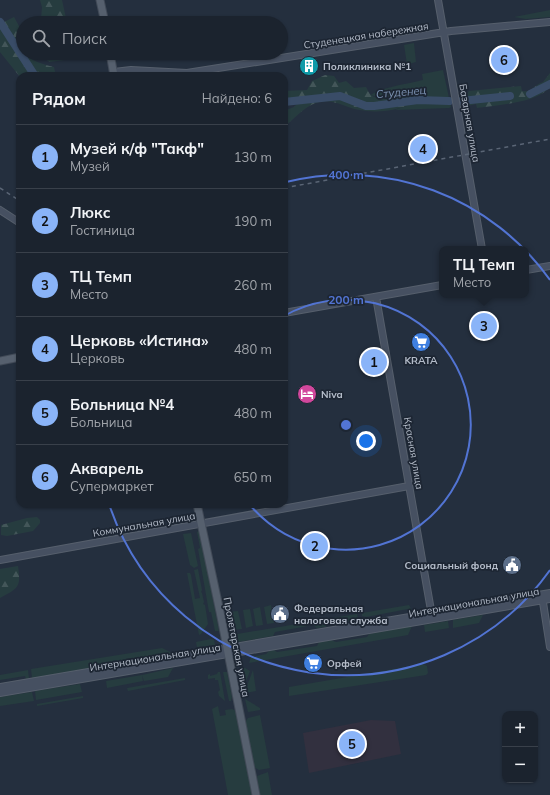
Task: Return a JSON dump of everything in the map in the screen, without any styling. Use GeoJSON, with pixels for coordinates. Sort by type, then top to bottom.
{"type":"FeatureCollection","features":[{"type":"Feature","properties":{"kind":"main road"},"geometry":{"type":"LineString","coordinates":[[100,0],[103,16]]}},
{"type":"Feature","properties":{"kind":"main road","name":"Базарная улица"},"geometry":{"type":"LineString","coordinates":[[438,0],[481,246]]}},
{"type":"Feature","properties":{"kind":"main road","name":"Студенецкая набережная"},"geometry":{"type":"LineString","coordinates":[[288,57],[444,32],[550,22]]}},
{"type":"Feature","properties":{"kind":"main road"},"geometry":{"type":"LineString","coordinates":[[111,60],[114,72]]}},
{"type":"Feature","properties":{"kind":"main road","name":"Студенецкая набережная"},"geometry":{"type":"LineString","coordinates":[[193,72],[268,60]]}},
{"type":"Feature","properties":{"kind":"main road","name":"Студенецкая набережная"},"geometry":{"type":"LineString","coordinates":[[122,72],[131,70],[168,72]]}},
{"type":"Feature","properties":{"kind":"main road"},"geometry":{"type":"LineString","coordinates":[[0,210],[16,220]]}},
{"type":"Feature","properties":{"kind":"main road"},"geometry":{"type":"LineString","coordinates":[[529,270],[550,266]]}},
{"type":"Feature","properties":{"kind":"main road"},"geometry":{"type":"LineString","coordinates":[[288,311],[439,286]]}},
{"type":"Feature","properties":{"kind":"main road","name":"Красная улица"},"geometry":{"type":"LineString","coordinates":[[376,297],[432,616]]}},
{"type":"Feature","properties":{"kind":"main road"},"geometry":{"type":"LineString","coordinates":[[0,361],[16,359]]}},
{"type":"Feature","properties":{"kind":"main road","name":"Коммунальная улица"},"geometry":{"type":"LineString","coordinates":[[0,560],[410,486]]}},
{"type":"Feature","properties":{"kind":"main road","name":"Пролетарская улица"},"geometry":{"type":"LineString","coordinates":[[198,508],[256,795]]}},
{"type":"Feature","properties":{"kind":"main road","name":"Интернациональная улица"},"geometry":{"type":"LineString","coordinates":[[542,598],[550,594]]}},
{"type":"Feature","properties":{"kind":"main road"},"geometry":{"type":"LineString","coordinates":[[542,598],[550,647]]}},
{"type":"Feature","properties":{"kind":"main road","name":"Интернациональная улица"},"geometry":{"type":"LineString","coordinates":[[0,693],[432,616],[542,598],[550,599]]}},
{"type":"Feature","properties":{"kind":"main road","name":"Интернациональная улица"},"geometry":{"type":"LineString","coordinates":[[0,688],[228,652]]}},
{"type":"Feature","properties":{"kind":"shaded area"},"geometry":{"type":"Polygon","coordinates":[[[371,720],[395,721],[401,754],[309,773],[303,733],[371,720]]]}},
{"type":"Feature","properties":{"kind":"green space"},"geometry":{"type":"Polygon","coordinates":[[[40,0],[62,0],[65,16],[41,16],[42,7],[40,0]]]}},
{"type":"Feature","properties":{"kind":"green space"},"geometry":{"type":"Polygon","coordinates":[[[550,10],[550,17],[526,19],[514,17],[550,10]]]}},
{"type":"Feature","properties":{"kind":"green space"},"geometry":{"type":"Polygon","coordinates":[[[14,17],[16,21],[16,60],[34,60],[54,67],[55,72],[16,72],[0,52],[0,24],[14,17]]]}},
{"type":"Feature","properties":{"kind":"green space"},"geometry":{"type":"Polygon","coordinates":[[[414,43],[416,62],[407,64],[404,45],[414,43]]]}},
{"type":"Feature","properties":{"kind":"green space"},"geometry":{"type":"Polygon","coordinates":[[[46,60],[64,60],[50,62],[46,60]]]}},
{"type":"Feature","properties":{"kind":"green space"},"geometry":{"type":"Polygon","coordinates":[[[443,70],[451,107],[449,108],[395,110],[409,105],[405,98],[377,97],[371,95],[375,92],[388,88],[423,80],[422,74],[443,70]]]}},
{"type":"Feature","properties":{"kind":"green space"},"geometry":{"type":"Polygon","coordinates":[[[550,73],[550,85],[546,91],[529,99],[477,108],[476,104],[463,107],[463,104],[467,103],[466,96],[469,91],[521,86],[522,91],[528,91],[543,82],[550,73]]]}},
{"type":"Feature","properties":{"kind":"green space"},"geometry":{"type":"Polygon","coordinates":[[[325,75],[334,76],[339,83],[346,81],[354,88],[366,87],[371,95],[375,97],[398,97],[407,100],[410,103],[409,105],[397,109],[385,111],[366,111],[354,109],[333,102],[322,101],[307,107],[288,124],[288,109],[294,107],[298,103],[293,99],[288,100],[288,91],[307,90],[312,81],[325,75]]]}},
{"type":"Feature","properties":{"kind":"green space"},"geometry":{"type":"Polygon","coordinates":[[[37,517],[40,520],[40,523],[33,531],[7,536],[1,535],[1,525],[37,517]]]}},
{"type":"Feature","properties":{"kind":"green space"},"geometry":{"type":"Polygon","coordinates":[[[199,531],[219,631],[215,631],[211,612],[209,612],[198,549],[200,548],[197,532],[199,531]]]}},
{"type":"Feature","properties":{"kind":"green space"},"geometry":{"type":"Polygon","coordinates":[[[191,533],[198,566],[194,568],[190,565],[183,534],[191,533]]]}},
{"type":"Feature","properties":{"kind":"green space"},"geometry":{"type":"Polygon","coordinates":[[[18,566],[19,583],[15,589],[0,598],[0,569],[18,566]]]}},
{"type":"Feature","properties":{"kind":"green space"},"geometry":{"type":"Polygon","coordinates":[[[198,569],[204,602],[203,604],[205,605],[208,624],[199,635],[187,573],[190,573],[191,575],[195,599],[200,598],[194,570],[198,569]]]}},
{"type":"Feature","properties":{"kind":"green space"},"geometry":{"type":"Polygon","coordinates":[[[271,605],[274,623],[267,624],[264,607],[271,605]]]}},
{"type":"Feature","properties":{"kind":"green space"},"geometry":{"type":"Polygon","coordinates":[[[409,605],[413,612],[408,609],[366,617],[362,616],[362,613],[409,605]]]}},
{"type":"Feature","properties":{"kind":"green space"},"geometry":{"type":"Polygon","coordinates":[[[260,607],[263,625],[256,626],[253,609],[260,607]]]}},
{"type":"Feature","properties":{"kind":"green space"},"geometry":{"type":"Polygon","coordinates":[[[250,609],[253,626],[246,628],[243,610],[250,609]]]}},
{"type":"Feature","properties":{"kind":"green space"},"geometry":{"type":"Polygon","coordinates":[[[238,611],[242,629],[231,630],[228,612],[238,611]]]}},
{"type":"Feature","properties":{"kind":"green space"},"geometry":{"type":"Polygon","coordinates":[[[357,614],[358,618],[356,621],[327,624],[326,627],[317,628],[314,626],[313,621],[357,614]]]}},
{"type":"Feature","properties":{"kind":"green space"},"geometry":{"type":"Polygon","coordinates":[[[483,615],[479,623],[453,628],[453,620],[483,615]]]}},
{"type":"Feature","properties":{"kind":"green space"},"geometry":{"type":"Polygon","coordinates":[[[448,621],[449,628],[425,632],[424,625],[448,621]]]}},
{"type":"Feature","properties":{"kind":"green space"},"geometry":{"type":"Polygon","coordinates":[[[309,622],[308,626],[275,632],[273,636],[238,642],[237,634],[309,622]]]}},
{"type":"Feature","properties":{"kind":"green space"},"geometry":{"type":"Polygon","coordinates":[[[412,626],[408,635],[249,663],[251,657],[266,654],[269,651],[274,650],[277,652],[317,646],[319,642],[331,640],[336,642],[367,637],[369,634],[412,626]]]}},
{"type":"Feature","properties":{"kind":"green space"},"geometry":{"type":"Polygon","coordinates":[[[211,639],[214,640],[215,645],[197,647],[196,642],[211,639]]]}},
{"type":"Feature","properties":{"kind":"green space"},"geometry":{"type":"Polygon","coordinates":[[[162,648],[170,652],[170,654],[32,678],[31,669],[162,648]]]}},
{"type":"Feature","properties":{"kind":"green space"},"geometry":{"type":"Polygon","coordinates":[[[423,664],[427,666],[428,673],[426,675],[289,696],[289,687],[423,664]]]}},
{"type":"Feature","properties":{"kind":"green space"},"geometry":{"type":"Polygon","coordinates":[[[173,668],[168,677],[144,681],[142,675],[173,668]]]}},
{"type":"Feature","properties":{"kind":"green space"},"geometry":{"type":"Polygon","coordinates":[[[245,668],[250,671],[243,689],[239,669],[245,668]]]}},
{"type":"Feature","properties":{"kind":"green space"},"geometry":{"type":"Polygon","coordinates":[[[28,670],[29,678],[26,679],[25,676],[0,680],[0,675],[28,670]]]}},
{"type":"Feature","properties":{"kind":"green space"},"geometry":{"type":"Polygon","coordinates":[[[253,670],[256,691],[245,693],[245,691],[253,670]]]}},
{"type":"Feature","properties":{"kind":"green space"},"geometry":{"type":"Polygon","coordinates":[[[220,672],[225,701],[219,696],[218,692],[220,690],[218,680],[215,680],[215,678],[208,679],[208,675],[210,674],[210,676],[217,674],[220,672]]]}},
{"type":"Feature","properties":{"kind":"green space"},"geometry":{"type":"Polygon","coordinates":[[[223,672],[227,672],[232,697],[231,701],[229,701],[223,672]]]}},
{"type":"Feature","properties":{"kind":"green space"},"geometry":{"type":"Polygon","coordinates":[[[142,675],[143,681],[107,688],[106,681],[142,675]]]}},
{"type":"Feature","properties":{"kind":"green space"},"geometry":{"type":"Polygon","coordinates":[[[185,678],[185,680],[128,691],[127,688],[185,678]]]}},
{"type":"Feature","properties":{"kind":"green space"},"geometry":{"type":"Polygon","coordinates":[[[80,684],[82,692],[36,700],[35,691],[80,684]]]}},
{"type":"Feature","properties":{"kind":"green space"},"geometry":{"type":"Polygon","coordinates":[[[32,692],[34,701],[0,706],[0,697],[32,692]]]}},
{"type":"Feature","properties":{"kind":"green space"},"geometry":{"type":"Polygon","coordinates":[[[83,696],[83,698],[37,706],[37,704],[83,696]]]}},
{"type":"Feature","properties":{"kind":"green space"},"geometry":{"type":"Polygon","coordinates":[[[245,699],[260,708],[260,710],[248,712],[245,699]]]}},
{"type":"Feature","properties":{"kind":"green space"},"geometry":{"type":"Polygon","coordinates":[[[218,706],[220,716],[226,715],[225,710],[232,709],[236,711],[252,795],[228,795],[212,709],[218,706]]]}},
{"type":"Feature","properties":{"kind":"green space"},"geometry":{"type":"Polygon","coordinates":[[[260,715],[270,768],[259,770],[254,767],[245,722],[248,718],[260,715]]]}},
{"type":"Feature","properties":{"kind":"green space"},"geometry":{"type":"Polygon","coordinates":[[[268,772],[272,795],[259,795],[257,776],[268,772]]]}},
{"type":"Feature","properties":{"kind":"waterway","name":"Студенец"},"geometry":{"type":"LineString","coordinates":[[0,22],[16,47]]}},
{"type":"Feature","properties":{"kind":"waterway","name":"Студенец"},"geometry":{"type":"LineString","coordinates":[[25,60],[32,72]]}},
{"type":"Feature","properties":{"kind":"waterway","name":"Студенец"},"geometry":{"type":"LineString","coordinates":[[530,94],[550,84]]}},
{"type":"Feature","properties":{"kind":"waterway","name":"Студенец"},"geometry":{"type":"LineString","coordinates":[[288,102],[340,96],[366,106],[418,100],[449,101]]}},
{"type":"Feature","properties":{"kind":"waterway","name":"Студенец"},"geometry":{"type":"LineString","coordinates":[[461,101],[510,96]]}},
{"type":"Feature","properties":{"kind":"railway"},"geometry":{"type":"LineString","coordinates":[[288,187],[550,139]]}},
{"type":"Feature","properties":{"kind":"railway"},"geometry":{"type":"LineString","coordinates":[[0,188],[16,198]]}},
{"type":"Feature","properties":{"kind":"place","name":"Акварель"},"geometry":{"type":"Point","coordinates":[504,60]}},
{"type":"Feature","properties":{"kind":"place","name":"Поликлиника №1"},"geometry":{"type":"Point","coordinates":[309,66]}},
{"type":"Feature","properties":{"kind":"place","name":"Церковь «Истина»"},"geometry":{"type":"Point","coordinates":[423,149]}},
{"type":"Feature","properties":{"kind":"place","name":"ТЦ Темп"},"geometry":{"type":"Point","coordinates":[484,326]}},
{"type":"Feature","properties":{"kind":"place","name":"KRATA"},"geometry":{"type":"Point","coordinates":[421,342]}},
{"type":"Feature","properties":{"kind":"place","name":"Музей к/ф \"Такф\""},"geometry":{"type":"Point","coordinates":[374,362]}},
{"type":"Feature","properties":{"kind":"place","name":"Niva"},"geometry":{"type":"Point","coordinates":[307,394]}},
{"type":"Feature","properties":{"kind":"place","name":"Люкс"},"geometry":{"type":"Point","coordinates":[315,546]}},
{"type":"Feature","properties":{"kind":"place","name":"Социальный фонд"},"geometry":{"type":"Point","coordinates":[512,565]}},
{"type":"Feature","properties":{"kind":"place","name":"Федеральная налоговая служба"},"geometry":{"type":"Point","coordinates":[280,614]}},
{"type":"Feature","properties":{"kind":"place","name":"Орфей"},"geometry":{"type":"Point","coordinates":[313,663]}},
{"type":"Feature","properties":{"kind":"place","name":"Больница №4"},"geometry":{"type":"Point","coordinates":[352,744]}}]}
